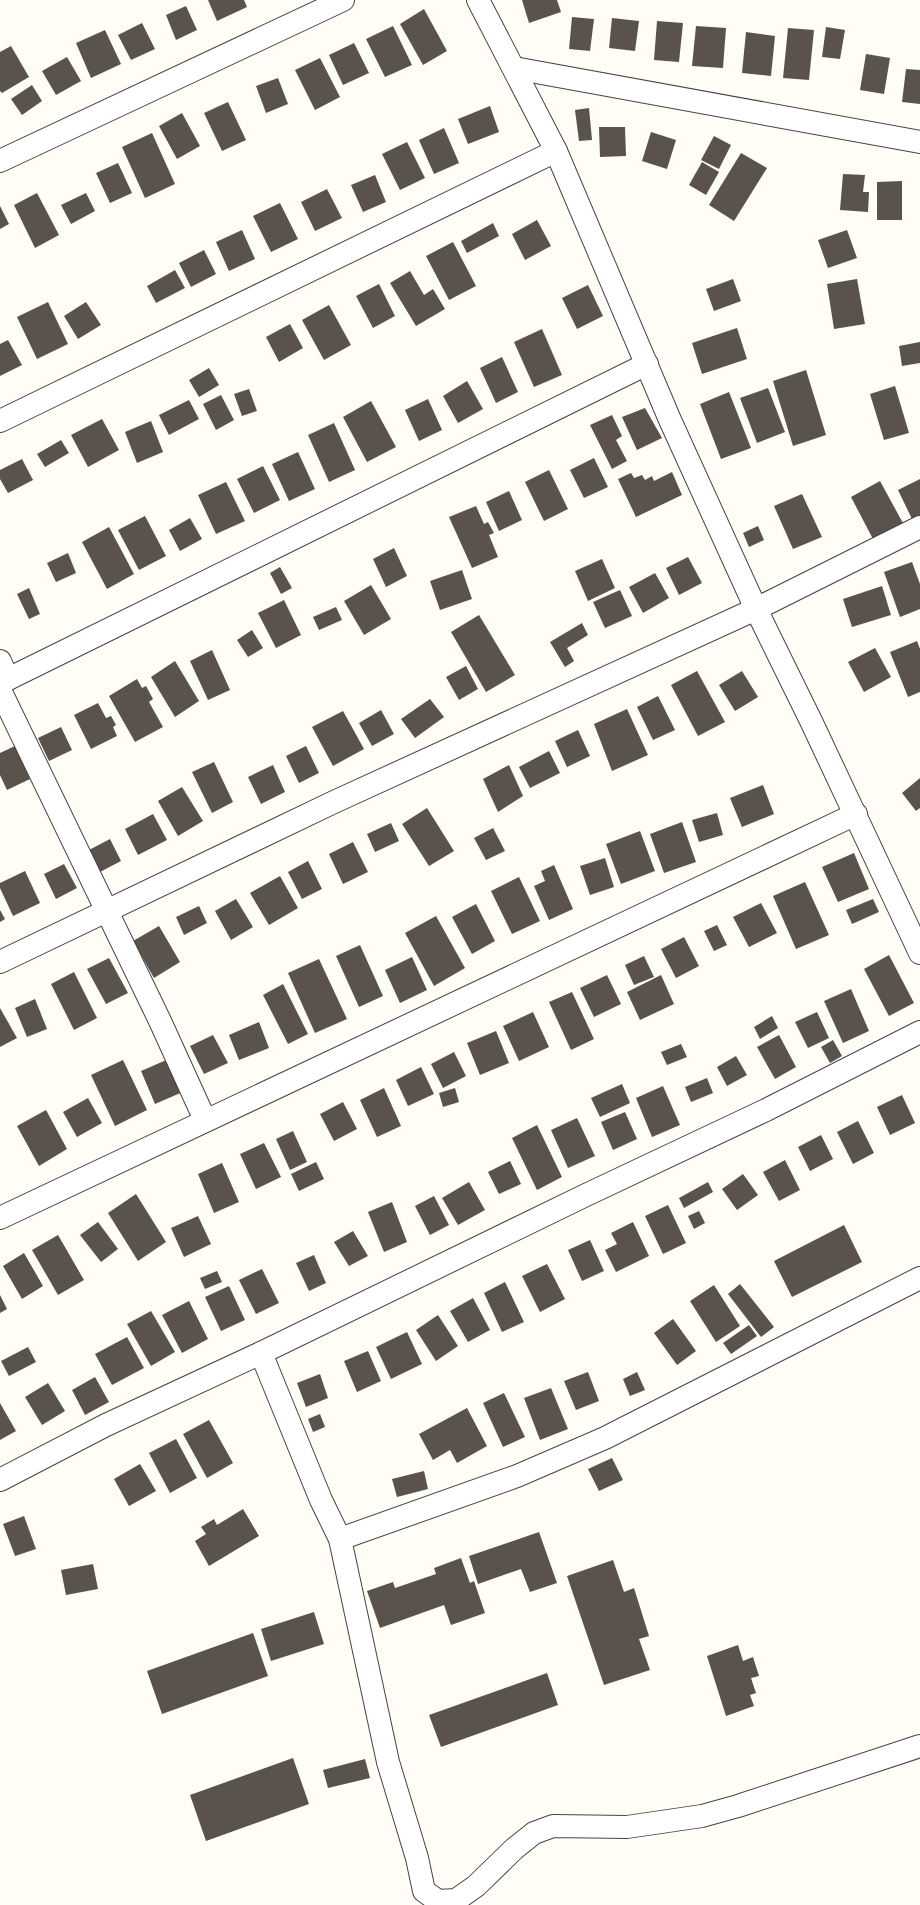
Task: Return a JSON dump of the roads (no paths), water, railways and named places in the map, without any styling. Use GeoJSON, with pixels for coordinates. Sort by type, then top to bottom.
{"type":"FeatureCollection","features":[{"type":"Feature","properties":{"kind":"street"},"geometry":{"type":"LineString","coordinates":[[0,162],[343,0]]}},
{"type":"Feature","properties":{"kind":"street"},"geometry":{"type":"LineString","coordinates":[[478,0],[556,151],[670,420],[756,609],[856,814],[920,953]]}},
{"type":"Feature","properties":{"kind":"street"},"geometry":{"type":"LineString","coordinates":[[514,68],[920,142]]}},
{"type":"Feature","properties":{"kind":"street"},"geometry":{"type":"LineString","coordinates":[[0,421],[556,151]]}},
{"type":"Feature","properties":{"kind":"street"},"geometry":{"type":"LineString","coordinates":[[205,1120],[107,911],[2,678],[647,364]]}},
{"type":"Feature","properties":{"kind":"street"},"geometry":{"type":"LineString","coordinates":[[0,962],[334,802],[756,609],[920,527]]}},
{"type":"Feature","properties":{"kind":"street"},"geometry":{"type":"LineString","coordinates":[[0,1218],[205,1120],[512,978],[856,814]]}},
{"type":"Feature","properties":{"kind":"street"},"geometry":{"type":"LineString","coordinates":[[0,1480],[106,1425],[261,1354],[578,1199],[766,1110],[920,1032]]}},
{"type":"Feature","properties":{"kind":"street"},"geometry":{"type":"LineString","coordinates":[[340,1539],[517,1476],[605,1438],[920,1278]]}},
{"type":"Feature","properties":{"kind":"street"},"geometry":{"type":"LineString","coordinates":[[261,1354],[321,1500],[340,1539],[388,1762],[417,1858],[424,1891],[438,1902],[456,1900],[476,1886],[514,1849],[534,1833],[554,1826],[627,1827],[702,1816],[738,1806],[920,1746]]}}]}
